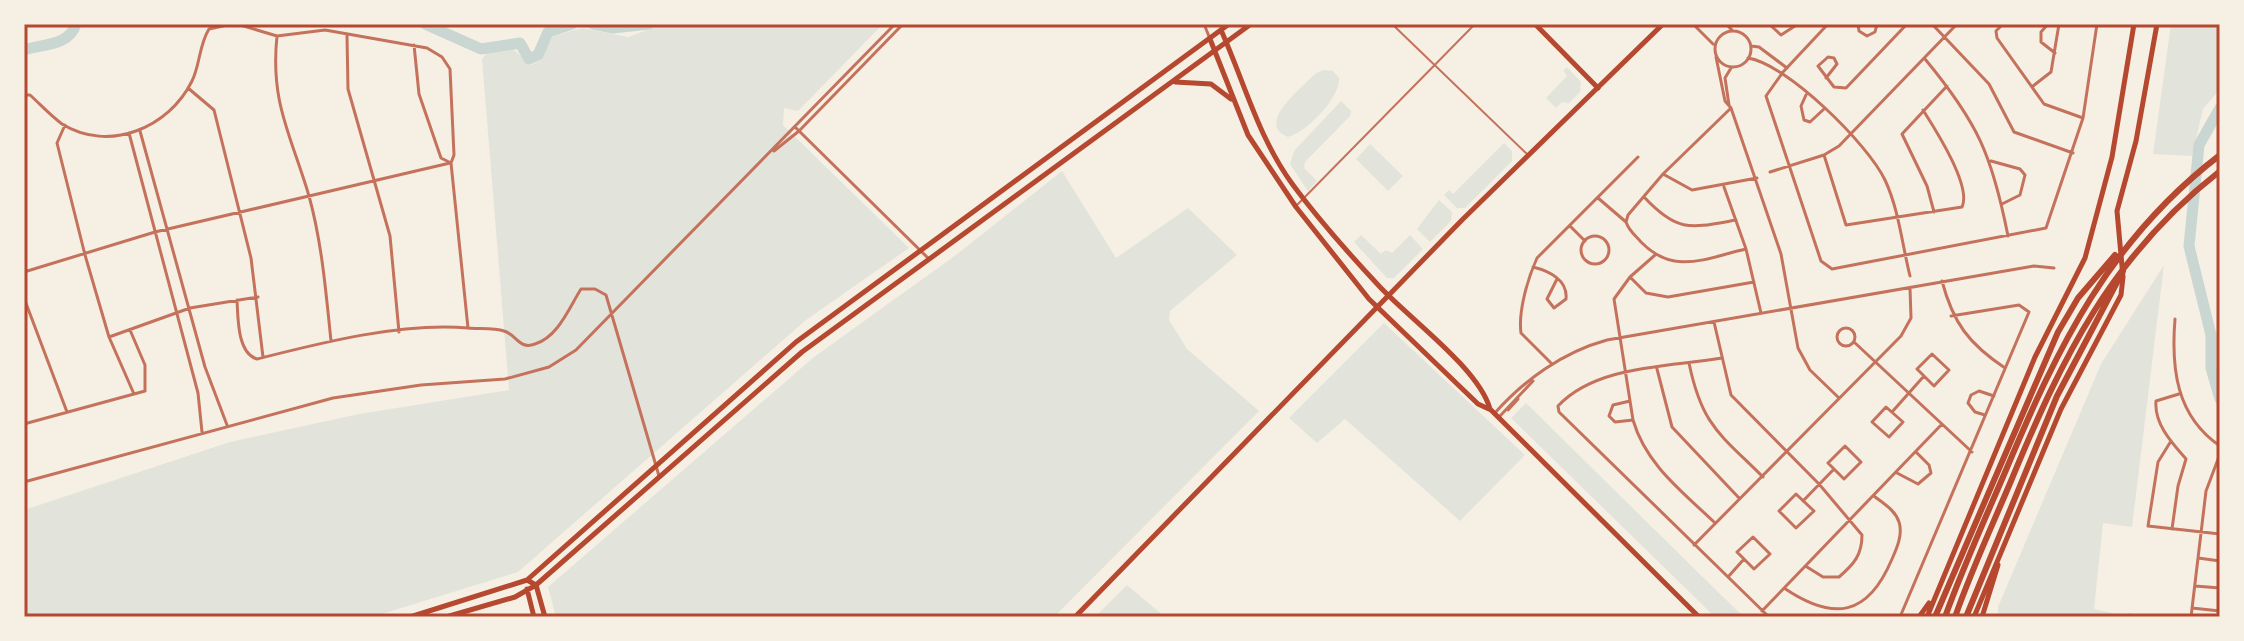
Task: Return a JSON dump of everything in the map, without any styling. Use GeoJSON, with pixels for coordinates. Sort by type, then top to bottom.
{"type":"FeatureCollection","features":[{"type":"Feature","properties":{"kind":"highway"},"geometry":{"type":"LineString","coordinates":[[1935,617],[2031,387],[2063,322],[2078,298],[2135,235],[2177,192],[2217,158]]}},
{"type":"Feature","properties":{"kind":"highway"},"geometry":{"type":"LineString","coordinates":[[1955,617],[2066,355],[2102,294],[2174,212],[2220,171]]}},
{"type":"Feature","properties":{"kind":"highway"},"geometry":{"type":"LineString","coordinates":[[1945,617],[2057,351],[2097,286],[2135,235]]}},
{"type":"Feature","properties":{"kind":"highway"},"geometry":{"type":"LineString","coordinates":[[1966,617],[2057,396],[2130,259]]}},
{"type":"Feature","properties":{"kind":"main road"},"geometry":{"type":"LineString","coordinates":[[410,617],[527,580],[796,342],[1210,39],[1220,27],[1229,24]]}},
{"type":"Feature","properties":{"kind":"main road"},"geometry":{"type":"LineString","coordinates":[[446,617],[527,592],[802,352],[1251,24]]}},
{"type":"Feature","properties":{"kind":"main road"},"geometry":{"type":"LineString","coordinates":[[1535,24],[1598,88]]}},
{"type":"Feature","properties":{"kind":"main road"},"geometry":{"type":"LineString","coordinates":[[1075,617],[1527,155],[1663,24]]}},
{"type":"Feature","properties":{"kind":"main road"},"geometry":{"type":"LineString","coordinates":[[1927,617],[2035,357],[2085,258],[2112,157],[2134,24]]}},
{"type":"Feature","properties":{"kind":"main road"},"geometry":{"type":"LineString","coordinates":[[1974,617],[2091,348],[2122,289],[2116,223],[2157,24]]}},
{"type":"Feature","properties":{"kind":"main road"},"geometry":{"type":"LineString","coordinates":[[1220,27],[1253,117],[1277,161],[1389,295],[1468,374],[1494,414]]}},
{"type":"Feature","properties":{"kind":"main road"},"geometry":{"type":"LineString","coordinates":[[1210,39],[1233,101],[1267,168],[1378,307],[1478,404],[1494,414],[1699,617]]}},
{"type":"Feature","properties":{"kind":"main road"},"geometry":{"type":"LineString","coordinates":[[1174,82],[1211,84],[1233,101]]}},
{"type":"Feature","properties":{"kind":"main road"},"geometry":{"type":"LineString","coordinates":[[1267,168],[1277,161]]}},
{"type":"Feature","properties":{"kind":"main road"},"geometry":{"type":"LineString","coordinates":[[1982,617],[2000,552]]}},
{"type":"Feature","properties":{"kind":"main road"},"geometry":{"type":"LineString","coordinates":[[527,580],[536,585],[545,617]]}},
{"type":"Feature","properties":{"kind":"main road"},"geometry":{"type":"LineString","coordinates":[[527,580],[534,617]]}},
{"type":"Feature","properties":{"kind":"main road"},"geometry":{"type":"LineString","coordinates":[[1919,617],[1934,595]]}},
{"type":"Feature","properties":{"kind":"street"},"geometry":{"type":"LineString","coordinates":[[24,95],[30,95],[65,125],[89,134],[140,131],[163,119],[188,88],[209,29],[234,24],[277,36],[325,30],[414,45],[442,57],[450,69],[454,155],[451,163],[468,328]]}},
{"type":"Feature","properties":{"kind":"street"},"geometry":{"type":"LineString","coordinates":[[24,482],[333,398],[421,385],[505,379],[549,367],[576,350],[895,24]]}},
{"type":"Feature","properties":{"kind":"street"},"geometry":{"type":"LineString","coordinates":[[774,151],[799,131],[903,24]]}},
{"type":"Feature","properties":{"kind":"street"},"geometry":{"type":"LineString","coordinates":[[1204,24],[1210,39]]}},
{"type":"Feature","properties":{"kind":"street"},"geometry":{"type":"LineString","coordinates":[[1693,24],[1715,45]]}},
{"type":"Feature","properties":{"kind":"street"},"geometry":{"type":"LineString","coordinates":[[1726,24],[1733,31],[1745,35],[1751,46],[1748,58]]}},
{"type":"Feature","properties":{"kind":"street"},"geometry":{"type":"LineString","coordinates":[[1769,24],[1786,34],[1798,24]]}},
{"type":"Feature","properties":{"kind":"street"},"geometry":{"type":"LineString","coordinates":[[1774,29],[1780,24]]}},
{"type":"Feature","properties":{"kind":"street"},"geometry":{"type":"LineString","coordinates":[[1828,24],[1768,91],[1766,101],[1825,266],[1832,269],[2046,228],[2083,118],[2097,24]]}},
{"type":"Feature","properties":{"kind":"street"},"geometry":{"type":"LineString","coordinates":[[1858,24],[1859,31],[1867,36],[1875,32],[1877,24]]}},
{"type":"Feature","properties":{"kind":"street"},"geometry":{"type":"LineString","coordinates":[[1826,78],[1837,64],[1834,58],[1828,57],[1818,66],[1826,78],[1840,90],[1907,24]]}},
{"type":"Feature","properties":{"kind":"street"},"geometry":{"type":"LineString","coordinates":[[1932,24],[1989,84],[2014,132],[2073,153]]}},
{"type":"Feature","properties":{"kind":"street"},"geometry":{"type":"LineString","coordinates":[[1770,172],[1824,155],[1852,135],[1957,24]]}},
{"type":"Feature","properties":{"kind":"street"},"geometry":{"type":"LineString","coordinates":[[2003,24],[1996,31],[1997,38],[2032,87],[2051,108],[2083,118]]}},
{"type":"Feature","properties":{"kind":"street"},"geometry":{"type":"LineString","coordinates":[[2048,24],[2041,32],[2041,42],[2055,53]]}},
{"type":"Feature","properties":{"kind":"street"},"geometry":{"type":"LineString","coordinates":[[2032,87],[2051,72],[2059,24]]}},
{"type":"Feature","properties":{"kind":"street"},"geometry":{"type":"LineString","coordinates":[[1733,31],[1721,35],[1715,45],[1724,95],[1757,178],[1781,254],[1798,348],[1810,370],[1839,398]]}},
{"type":"Feature","properties":{"kind":"street"},"geometry":{"type":"LineString","coordinates":[[277,36],[274,63],[278,102],[287,141],[309,196],[325,282],[331,341]]}},
{"type":"Feature","properties":{"kind":"street"},"geometry":{"type":"LineString","coordinates":[[347,36],[348,89],[357,129],[376,178],[395,270],[399,332]]}},
{"type":"Feature","properties":{"kind":"street"},"geometry":{"type":"LineString","coordinates":[[414,45],[419,94],[441,158],[451,163]]}},
{"type":"Feature","properties":{"kind":"street"},"geometry":{"type":"LineString","coordinates":[[1751,46],[1759,47],[1852,135],[1884,178],[1898,217],[1910,276]]}},
{"type":"Feature","properties":{"kind":"street"},"geometry":{"type":"LineString","coordinates":[[1716,57],[1731,67]]}},
{"type":"Feature","properties":{"kind":"street"},"geometry":{"type":"LineString","coordinates":[[1626,222],[1628,215],[1663,174],[1730,106],[1725,78],[1731,67],[1748,58],[1763,60],[1785,70]]}},
{"type":"Feature","properties":{"kind":"street"},"geometry":{"type":"LineString","coordinates":[[1924,58],[1947,86],[1991,161],[2008,236]]}},
{"type":"Feature","properties":{"kind":"street"},"geometry":{"type":"LineString","coordinates":[[1934,212],[1927,186],[1902,134],[1947,86]]}},
{"type":"Feature","properties":{"kind":"street"},"geometry":{"type":"LineString","coordinates":[[188,88],[214,110],[242,214],[258,297],[263,357]]}},
{"type":"Feature","properties":{"kind":"street"},"geometry":{"type":"LineString","coordinates":[[1807,93],[1801,106],[1804,120],[1810,122],[1824,109]]}},
{"type":"Feature","properties":{"kind":"street"},"geometry":{"type":"LineString","coordinates":[[1724,95],[1730,94]]}},
{"type":"Feature","properties":{"kind":"street"},"geometry":{"type":"LineString","coordinates":[[1824,155],[1846,225],[1962,207],[1965,199],[1956,170],[1923,110]]}},
{"type":"Feature","properties":{"kind":"street"},"geometry":{"type":"LineString","coordinates":[[65,125],[57,143],[85,255],[109,337],[134,394]]}},
{"type":"Feature","properties":{"kind":"street"},"geometry":{"type":"LineString","coordinates":[[795,127],[929,259]]}},
{"type":"Feature","properties":{"kind":"street"},"geometry":{"type":"LineString","coordinates":[[140,131],[208,380],[227,425]]}},
{"type":"Feature","properties":{"kind":"street"},"geometry":{"type":"LineString","coordinates":[[129,133],[198,393],[202,432]]}},
{"type":"Feature","properties":{"kind":"street"},"geometry":{"type":"LineString","coordinates":[[1552,365],[1521,333],[1521,319],[1533,267],[1537,258],[1638,157]]}},
{"type":"Feature","properties":{"kind":"street"},"geometry":{"type":"LineString","coordinates":[[1991,161],[2020,169],[2025,175],[2020,195],[2002,204]]}},
{"type":"Feature","properties":{"kind":"street"},"geometry":{"type":"LineString","coordinates":[[24,272],[155,232],[242,214],[376,178],[451,163]]}},
{"type":"Feature","properties":{"kind":"street"},"geometry":{"type":"LineString","coordinates":[[1663,174],[1692,190],[1724,187],[1757,178]]}},
{"type":"Feature","properties":{"kind":"street"},"geometry":{"type":"LineString","coordinates":[[1724,187],[1746,249],[1761,313]]}},
{"type":"Feature","properties":{"kind":"street"},"geometry":{"type":"LineString","coordinates":[[1598,198],[1626,222],[1655,255],[1685,263],[1746,249]]}},
{"type":"Feature","properties":{"kind":"street"},"geometry":{"type":"LineString","coordinates":[[1645,198],[1664,218],[1682,226],[1736,220]]}},
{"type":"Feature","properties":{"kind":"street"},"geometry":{"type":"LineString","coordinates":[[1571,227],[1585,241]]}},
{"type":"Feature","properties":{"kind":"street"},"geometry":{"type":"LineString","coordinates":[[1594,235],[1610,249],[1610,255],[1601,265],[1594,265],[1581,251],[1585,241],[1594,235]]}},
{"type":"Feature","properties":{"kind":"street"},"geometry":{"type":"LineString","coordinates":[[1655,255],[1630,277],[1614,299],[1633,420],[1639,440],[1661,471],[1715,523]]}},
{"type":"Feature","properties":{"kind":"street"},"geometry":{"type":"LineString","coordinates":[[1494,414],[1552,365],[1585,346],[1619,337],[2034,266],[2054,268]]}},
{"type":"Feature","properties":{"kind":"street"},"geometry":{"type":"LineString","coordinates":[[1533,267],[1552,272],[1557,279],[1567,293],[1554,308],[1547,299],[1557,279]]}},
{"type":"Feature","properties":{"kind":"street"},"geometry":{"type":"LineString","coordinates":[[1630,277],[1646,293],[1668,297],[1754,282]]}},
{"type":"Feature","properties":{"kind":"street"},"geometry":{"type":"LineString","coordinates":[[1942,281],[1951,316],[1982,351],[2005,368]]}},
{"type":"Feature","properties":{"kind":"street"},"geometry":{"type":"LineString","coordinates":[[1694,545],[1878,362],[1908,327],[1910,288]]}},
{"type":"Feature","properties":{"kind":"street"},"geometry":{"type":"LineString","coordinates":[[237,300],[246,349],[251,358],[331,341],[399,332],[468,328],[504,331],[523,345],[532,346],[545,340],[560,324],[581,289],[595,289],[606,295],[659,476]]}},
{"type":"Feature","properties":{"kind":"street"},"geometry":{"type":"LineString","coordinates":[[109,337],[190,308],[258,297]]}},
{"type":"Feature","properties":{"kind":"street"},"geometry":{"type":"LineString","coordinates":[[24,298],[67,412]]}},
{"type":"Feature","properties":{"kind":"street"},"geometry":{"type":"LineString","coordinates":[[1900,617],[2028,316],[2027,308],[2019,305],[1951,316]]}},
{"type":"Feature","properties":{"kind":"street"},"geometry":{"type":"LineString","coordinates":[[2175,319],[2173,343],[2179,394],[2190,416],[2220,446]]}},
{"type":"Feature","properties":{"kind":"street"},"geometry":{"type":"LineString","coordinates":[[1714,322],[1731,395],[1851,517],[1862,535],[1862,550],[1854,564],[1839,577],[1823,577],[1807,567]]}},
{"type":"Feature","properties":{"kind":"street"},"geometry":{"type":"LineString","coordinates":[[24,424],[145,391],[145,365],[130,330]]}},
{"type":"Feature","properties":{"kind":"street"},"geometry":{"type":"LineString","coordinates":[[1854,342],[1845,347],[1839,343],[1839,331],[1852,330],[1854,342],[1972,452]]}},
{"type":"Feature","properties":{"kind":"street"},"geometry":{"type":"LineString","coordinates":[[1932,354],[1949,370],[1934,386],[1924,376],[1917,369],[1932,354]]}},
{"type":"Feature","properties":{"kind":"street"},"geometry":{"type":"LineString","coordinates":[[1722,358],[1626,374],[1580,386],[1558,406],[1559,412],[1769,617]]}},
{"type":"Feature","properties":{"kind":"street"},"geometry":{"type":"LineString","coordinates":[[1689,363],[1696,397],[1706,419],[1763,477]]}},
{"type":"Feature","properties":{"kind":"street"},"geometry":{"type":"LineString","coordinates":[[1657,369],[1672,427],[1739,498]]}},
{"type":"Feature","properties":{"kind":"street"},"geometry":{"type":"LineString","coordinates":[[1892,412],[1924,376]]}},
{"type":"Feature","properties":{"kind":"street"},"geometry":{"type":"LineString","coordinates":[[1494,414],[1505,412],[1535,378]]}},
{"type":"Feature","properties":{"kind":"street"},"geometry":{"type":"LineString","coordinates":[[1985,415],[1975,412],[1968,403],[1971,395],[1979,391],[1994,396]]}},
{"type":"Feature","properties":{"kind":"street"},"geometry":{"type":"LineString","coordinates":[[2172,529],[2178,486],[2186,459],[2156,415],[2156,401],[2179,394]]}},
{"type":"Feature","properties":{"kind":"street"},"geometry":{"type":"LineString","coordinates":[[1630,401],[1613,405],[1609,416],[1615,422],[1633,420]]}},
{"type":"Feature","properties":{"kind":"street"},"geometry":{"type":"LineString","coordinates":[[1886,407],[1892,412],[1903,422],[1889,437],[1872,422],[1886,407]]}},
{"type":"Feature","properties":{"kind":"street"},"geometry":{"type":"LineString","coordinates":[[1762,611],[1942,424]]}},
{"type":"Feature","properties":{"kind":"street"},"geometry":{"type":"LineString","coordinates":[[2171,441],[2158,462],[2148,526],[2220,534]]}},
{"type":"Feature","properties":{"kind":"street"},"geometry":{"type":"LineString","coordinates":[[1845,446],[1861,462],[1844,479],[1834,469],[1828,463],[1845,446]]}},
{"type":"Feature","properties":{"kind":"street"},"geometry":{"type":"LineString","coordinates":[[1897,473],[1918,484],[1926,480],[1931,473],[1929,465],[1917,453]]}},
{"type":"Feature","properties":{"kind":"street"},"geometry":{"type":"LineString","coordinates":[[2191,617],[2206,491],[2220,454]]}},
{"type":"Feature","properties":{"kind":"street"},"geometry":{"type":"LineString","coordinates":[[1803,501],[1834,469]]}},
{"type":"Feature","properties":{"kind":"street"},"geometry":{"type":"LineString","coordinates":[[1796,494],[1803,501],[1814,511],[1796,528],[1779,511],[1796,494]]}},
{"type":"Feature","properties":{"kind":"street"},"geometry":{"type":"LineString","coordinates":[[1784,588],[1825,610],[1850,608],[1873,594],[1897,546],[1901,526],[1895,512],[1874,496]]}},
{"type":"Feature","properties":{"kind":"street"},"geometry":{"type":"LineString","coordinates":[[1753,537],[1770,554],[1754,569],[1744,559],[1737,552],[1753,537]]}},
{"type":"Feature","properties":{"kind":"street"},"geometry":{"type":"LineString","coordinates":[[2198,558],[2220,561]]}},
{"type":"Feature","properties":{"kind":"street"},"geometry":{"type":"LineString","coordinates":[[1728,577],[1744,559]]}},
{"type":"Feature","properties":{"kind":"street"},"geometry":{"type":"LineString","coordinates":[[2195,586],[2220,588]]}},
{"type":"Feature","properties":{"kind":"street"},"geometry":{"type":"LineString","coordinates":[[2192,608],[2220,611]]}},
{"type":"Feature","properties":{"kind":"lane"},"geometry":{"type":"LineString","coordinates":[[1392,24],[1527,155]]}},
{"type":"Feature","properties":{"kind":"lane"},"geometry":{"type":"LineString","coordinates":[[1296,207],[1475,24]]}},
{"type":"Feature","properties":{"kind":"shaded area"},"geometry":{"type":"Polygon","coordinates":[[[664,24],[883,24],[798,111],[784,108],[783,125],[909,248],[806,320],[518,572],[372,617],[24,617],[24,510],[230,442],[359,414],[509,390],[482,59],[488,52],[513,49],[531,65],[541,60],[550,37],[582,28],[628,37],[664,24]]]}},
{"type":"Feature","properties":{"kind":"shaded area"},"geometry":{"type":"Polygon","coordinates":[[[2171,24],[2220,24],[2220,89],[2203,109],[2192,156],[2153,154],[2171,24]]]}},
{"type":"Feature","properties":{"kind":"shaded area"},"geometry":{"type":"Polygon","coordinates":[[[1567,67],[1581,82],[1580,92],[1569,103],[1562,102],[1556,108],[1546,98],[1567,76],[1563,71],[1567,67]]]}},
{"type":"Feature","properties":{"kind":"shaded area"},"geometry":{"type":"Polygon","coordinates":[[[1324,70],[1333,71],[1339,78],[1334,95],[1313,122],[1288,137],[1279,131],[1276,123],[1278,115],[1301,87],[1324,70]]]}},
{"type":"Feature","properties":{"kind":"shaded area"},"geometry":{"type":"Polygon","coordinates":[[[1341,101],[1351,111],[1350,116],[1305,162],[1304,168],[1317,181],[1308,191],[1290,164],[1294,151],[1341,101]]]}},
{"type":"Feature","properties":{"kind":"shaded area"},"geometry":{"type":"Polygon","coordinates":[[[1504,143],[1512,151],[1512,161],[1465,208],[1457,208],[1444,195],[1449,190],[1453,194],[1504,143]]]}},
{"type":"Feature","properties":{"kind":"shaded area"},"geometry":{"type":"Polygon","coordinates":[[[1370,144],[1403,176],[1388,191],[1356,159],[1370,144]]]}},
{"type":"Feature","properties":{"kind":"shaded area"},"geometry":{"type":"Polygon","coordinates":[[[1062,171],[1116,258],[1188,208],[1237,255],[1170,311],[1169,320],[1187,349],[1259,411],[1054,617],[556,617],[548,587],[814,357],[956,255],[1062,171]]]}},
{"type":"Feature","properties":{"kind":"shaded area"},"geometry":{"type":"Polygon","coordinates":[[[1439,200],[1452,212],[1451,221],[1430,242],[1417,229],[1439,200]]]}},
{"type":"Feature","properties":{"kind":"shaded area"},"geometry":{"type":"Polygon","coordinates":[[[1361,235],[1381,254],[1386,250],[1392,253],[1410,235],[1423,249],[1394,278],[1387,278],[1354,242],[1361,235]]]}},
{"type":"Feature","properties":{"kind":"shaded area"},"geometry":{"type":"Polygon","coordinates":[[[2164,265],[2132,527],[2103,523],[2094,609],[2129,617],[1998,617],[1998,607],[2101,364],[2164,265]]]}},
{"type":"Feature","properties":{"kind":"shaded area"},"geometry":{"type":"Polygon","coordinates":[[[1384,323],[1525,455],[1460,521],[1345,419],[1317,443],[1289,418],[1384,323]]]}},
{"type":"Feature","properties":{"kind":"shaded area"},"geometry":{"type":"Polygon","coordinates":[[[1526,403],[1744,617],[1715,617],[1511,418],[1526,403]]]}},
{"type":"Feature","properties":{"kind":"shaded area"},"geometry":{"type":"Polygon","coordinates":[[[1127,585],[1165,617],[1095,617],[1127,585]]]}},
{"type":"Feature","properties":{"kind":"waterway"},"geometry":{"type":"LineString","coordinates":[[24,50],[61,40],[73,31],[76,24]]}},
{"type":"Feature","properties":{"kind":"waterway"},"geometry":{"type":"LineString","coordinates":[[425,24],[481,49],[520,43],[529,59],[538,55],[548,32],[572,24]]}},
{"type":"Feature","properties":{"kind":"waterway"},"geometry":{"type":"LineString","coordinates":[[593,24],[613,28],[649,24]]}},
{"type":"Feature","properties":{"kind":"waterway"},"geometry":{"type":"LineString","coordinates":[[2220,108],[2199,145],[2189,246],[2211,335],[2211,368],[2220,399]]}}]}
